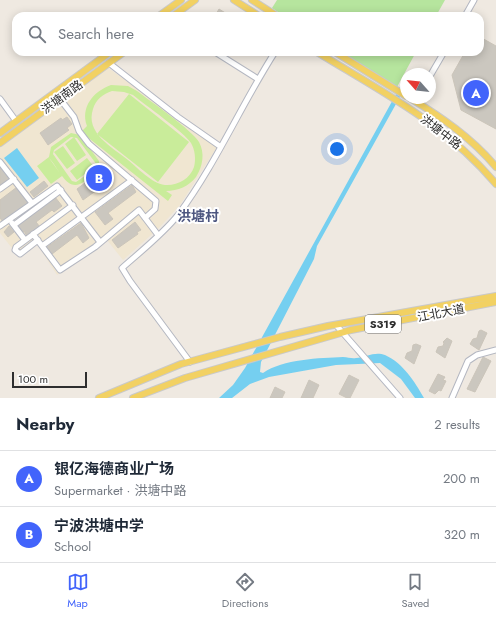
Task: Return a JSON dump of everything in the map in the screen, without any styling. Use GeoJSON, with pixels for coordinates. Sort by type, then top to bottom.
{"type":"FeatureCollection","features":[{"type":"Feature","properties":{"kind":"main road"},"geometry":{"type":"LineString","coordinates":[[164,12],[181,0]]}},
{"type":"Feature","properties":{"kind":"main road"},"geometry":{"type":"LineString","coordinates":[[179,12],[195,0]]}},
{"type":"Feature","properties":{"kind":"main road"},"geometry":{"type":"LineString","coordinates":[[234,0],[253,12]]}},
{"type":"Feature","properties":{"kind":"main road"},"geometry":{"type":"LineString","coordinates":[[252,0],[271,12]]}},
{"type":"Feature","properties":{"kind":"main road","name":"洪塘南路"},"geometry":{"type":"LineString","coordinates":[[0,133],[105,56]]}},
{"type":"Feature","properties":{"kind":"main road","name":"洪塘南路"},"geometry":{"type":"LineString","coordinates":[[0,143],[119,56]]}},
{"type":"Feature","properties":{"kind":"main road","name":"洪塘中路"},"geometry":{"type":"LineString","coordinates":[[324,56],[432,123],[454,140],[481,165],[496,184]]}},
{"type":"Feature","properties":{"kind":"main road"},"geometry":{"type":"LineString","coordinates":[[342,56],[400,92]]}},
{"type":"Feature","properties":{"kind":"main road","name":"洪塘中路"},"geometry":{"type":"LineString","coordinates":[[421,104],[464,135],[496,167]]}},
{"type":"Feature","properties":{"kind":"main road","name":"江北大道"},"geometry":{"type":"LineString","coordinates":[[190,362],[280,337],[336,325],[496,296]]}},
{"type":"Feature","properties":{"kind":"main road","name":"江北大道"},"geometry":{"type":"LineString","coordinates":[[133,398],[185,378],[343,332],[496,302]]}},
{"type":"Feature","properties":{"kind":"main road"},"geometry":{"type":"LineString","coordinates":[[99,398],[190,362]]}},
{"type":"Feature","properties":{"kind":"main road"},"geometry":{"type":"LineString","coordinates":[[115,392],[120,398]]}},
{"type":"Feature","properties":{"kind":"street"},"geometry":{"type":"LineString","coordinates":[[467,12],[474,0]]}},
{"type":"Feature","properties":{"kind":"street"},"geometry":{"type":"LineString","coordinates":[[221,56],[258,79]]}},
{"type":"Feature","properties":{"kind":"street"},"geometry":{"type":"LineString","coordinates":[[190,362],[122,268],[177,216],[221,147],[258,79],[272,56]]}},
{"type":"Feature","properties":{"kind":"street"},"geometry":{"type":"LineString","coordinates":[[435,68],[442,56]]}},
{"type":"Feature","properties":{"kind":"street"},"geometry":{"type":"LineString","coordinates":[[109,63],[221,147]]}},
{"type":"Feature","properties":{"kind":"street"},"geometry":{"type":"LineString","coordinates":[[0,99],[16,121]]}},
{"type":"Feature","properties":{"kind":"street"},"geometry":{"type":"LineString","coordinates":[[60,99],[74,117],[79,131],[89,144],[156,201],[155,209],[145,218]]}},
{"type":"Feature","properties":{"kind":"street"},"geometry":{"type":"LineString","coordinates":[[0,162],[32,203]]}},
{"type":"Feature","properties":{"kind":"street"},"geometry":{"type":"LineString","coordinates":[[0,189],[14,179]]}},
{"type":"Feature","properties":{"kind":"street"},"geometry":{"type":"LineString","coordinates":[[42,246],[132,180]]}},
{"type":"Feature","properties":{"kind":"street"},"geometry":{"type":"LineString","coordinates":[[0,226],[55,186],[61,190],[100,242]]}},
{"type":"Feature","properties":{"kind":"street"},"geometry":{"type":"LineString","coordinates":[[14,225],[61,190]]}},
{"type":"Feature","properties":{"kind":"street"},"geometry":{"type":"LineString","coordinates":[[38,240],[18,254],[15,250],[16,247],[25,240],[73,205]]}},
{"type":"Feature","properties":{"kind":"street"},"geometry":{"type":"LineString","coordinates":[[33,234],[60,270],[100,242],[137,211],[140,211],[158,235]]}},
{"type":"Feature","properties":{"kind":"street"},"geometry":{"type":"LineString","coordinates":[[10,219],[25,240]]}},
{"type":"Feature","properties":{"kind":"street"},"geometry":{"type":"LineString","coordinates":[[336,325],[400,398]]}},
{"type":"Feature","properties":{"kind":"street"},"geometry":{"type":"LineString","coordinates":[[452,398],[468,361],[477,354],[496,350]]}},
{"type":"Feature","properties":{"kind":"shaded area"},"geometry":{"type":"Polygon","coordinates":[[[107,67],[217,147],[180,205],[159,228],[123,260],[107,240],[57,275],[37,244],[19,257],[0,233],[0,147],[107,67]]]}},
{"type":"Feature","properties":{"kind":"green space"},"geometry":{"type":"Polygon","coordinates":[[[277,0],[445,0],[438,12],[278,12],[272,8],[277,0]]]}},
{"type":"Feature","properties":{"kind":"green space"},"geometry":{"type":"Polygon","coordinates":[[[348,56],[414,56],[407,68],[400,68],[400,81],[397,87],[348,56]]]}},
{"type":"Feature","properties":{"kind":"green space"},"geometry":{"type":"Polygon","coordinates":[[[111,85],[128,86],[137,91],[180,123],[199,142],[203,155],[202,164],[196,177],[183,187],[166,191],[172,195],[168,201],[81,132],[87,126],[85,112],[87,106],[99,91],[111,85]],[[112,91],[103,95],[96,102],[93,109],[92,118],[96,132],[102,139],[145,175],[160,184],[170,185],[182,181],[189,175],[194,167],[195,155],[191,143],[173,126],[133,95],[124,92],[112,91]]]}},
{"type":"Feature","properties":{"kind":"green space"},"geometry":{"type":"Polygon","coordinates":[[[129,94],[189,142],[158,182],[97,134],[129,94]]]}},
{"type":"Feature","properties":{"kind":"green space"},"geometry":{"type":"Polygon","coordinates":[[[71,133],[80,135],[99,161],[99,169],[87,180],[79,184],[73,185],[62,176],[51,184],[37,166],[49,157],[51,147],[71,133]],[[71,137],[54,150],[53,154],[72,181],[76,182],[95,169],[97,165],[77,138],[71,137]]]}},
{"type":"Feature","properties":{"kind":"green space"},"geometry":{"type":"Polygon","coordinates":[[[74,137],[86,155],[77,161],[65,144],[74,137]]]}},
{"type":"Feature","properties":{"kind":"green space"},"geometry":{"type":"Polygon","coordinates":[[[63,146],[75,163],[67,169],[54,152],[63,146]]]}},
{"type":"Feature","properties":{"kind":"green space"},"geometry":{"type":"Polygon","coordinates":[[[87,158],[94,167],[77,180],[70,171],[87,158]]]}},
{"type":"Feature","properties":{"kind":"water"},"geometry":{"type":"Polygon","coordinates":[[[400,87],[400,97],[317,246],[314,259],[261,362],[260,372],[263,373],[271,368],[302,360],[343,357],[354,358],[381,354],[391,358],[403,368],[424,398],[415,398],[401,379],[380,363],[336,365],[269,377],[250,384],[232,398],[219,398],[233,385],[245,368],[400,87]]]}},
{"type":"Feature","properties":{"kind":"water"},"geometry":{"type":"Polygon","coordinates":[[[17,148],[39,178],[27,187],[4,158],[17,148]]]}},
{"type":"Feature","properties":{"kind":"building"},"geometry":{"type":"Polygon","coordinates":[[[484,39],[496,46],[496,129],[461,110],[452,75],[463,56],[484,56],[484,39]]]}},
{"type":"Feature","properties":{"kind":"building"},"geometry":{"type":"Polygon","coordinates":[[[67,117],[72,124],[67,128],[69,130],[48,145],[40,133],[61,118],[62,120],[67,117]]]}},
{"type":"Feature","properties":{"kind":"building"},"geometry":{"type":"Polygon","coordinates":[[[0,165],[10,179],[0,187],[0,165]]]}},
{"type":"Feature","properties":{"kind":"building"},"geometry":{"type":"Polygon","coordinates":[[[105,168],[112,179],[83,200],[77,189],[105,168]]]}},
{"type":"Feature","properties":{"kind":"building"},"geometry":{"type":"Polygon","coordinates":[[[44,181],[48,186],[34,197],[30,192],[44,181]]]}},
{"type":"Feature","properties":{"kind":"building"},"geometry":{"type":"Polygon","coordinates":[[[132,185],[136,192],[108,213],[113,219],[105,225],[95,212],[132,185]]]}},
{"type":"Feature","properties":{"kind":"building"},"geometry":{"type":"Polygon","coordinates":[[[17,187],[29,203],[3,222],[0,218],[0,200],[17,187]]]}},
{"type":"Feature","properties":{"kind":"building"},"geometry":{"type":"Polygon","coordinates":[[[55,197],[62,206],[54,212],[52,210],[36,222],[40,227],[27,236],[24,231],[22,233],[17,226],[55,197]]]}},
{"type":"Feature","properties":{"kind":"building"},"geometry":{"type":"Polygon","coordinates":[[[135,222],[141,230],[137,232],[138,234],[118,248],[112,240],[135,222]]]}},
{"type":"Feature","properties":{"kind":"building"},"geometry":{"type":"Polygon","coordinates":[[[81,223],[89,238],[83,243],[77,235],[52,254],[47,247],[81,223]]]}},
{"type":"Feature","properties":{"kind":"building"},"geometry":{"type":"Polygon","coordinates":[[[9,226],[14,232],[8,237],[4,232],[9,226]]]}},
{"type":"Feature","properties":{"kind":"building"},"geometry":{"type":"Polygon","coordinates":[[[481,330],[487,333],[479,350],[470,344],[473,339],[477,338],[479,331],[481,330]]]}},
{"type":"Feature","properties":{"kind":"building"},"geometry":{"type":"Polygon","coordinates":[[[447,338],[452,341],[445,358],[436,352],[438,347],[443,346],[443,342],[447,338]]]}},
{"type":"Feature","properties":{"kind":"building"},"geometry":{"type":"Polygon","coordinates":[[[416,344],[421,346],[414,364],[405,358],[407,353],[412,351],[413,345],[416,344]]]}},
{"type":"Feature","properties":{"kind":"building"},"geometry":{"type":"Polygon","coordinates":[[[483,357],[491,361],[475,392],[467,389],[483,357]]]}},
{"type":"Feature","properties":{"kind":"building"},"geometry":{"type":"Polygon","coordinates":[[[438,374],[445,377],[443,380],[446,381],[441,391],[439,390],[435,394],[429,391],[438,374]]]}},
{"type":"Feature","properties":{"kind":"building"},"geometry":{"type":"Polygon","coordinates":[[[349,375],[359,380],[350,398],[347,398],[339,394],[349,375]]]}},
{"type":"Feature","properties":{"kind":"building"},"geometry":{"type":"Polygon","coordinates":[[[309,380],[319,385],[313,398],[301,398],[309,380]]]}},
{"type":"Feature","properties":{"kind":"building"},"geometry":{"type":"Polygon","coordinates":[[[275,387],[285,392],[282,398],[270,398],[275,387]]]}},
{"type":"Feature","properties":{"kind":"place","name":"银亿海德商业广场"},"geometry":{"type":"Point","coordinates":[476,93]}},
{"type":"Feature","properties":{"kind":"place","name":"宁波洪塘中学"},"geometry":{"type":"Point","coordinates":[99,178]}},
{"type":"Feature","properties":{"kind":"district","name":"洪塘村"},"geometry":{"type":"Point","coordinates":[198,216]}}]}
